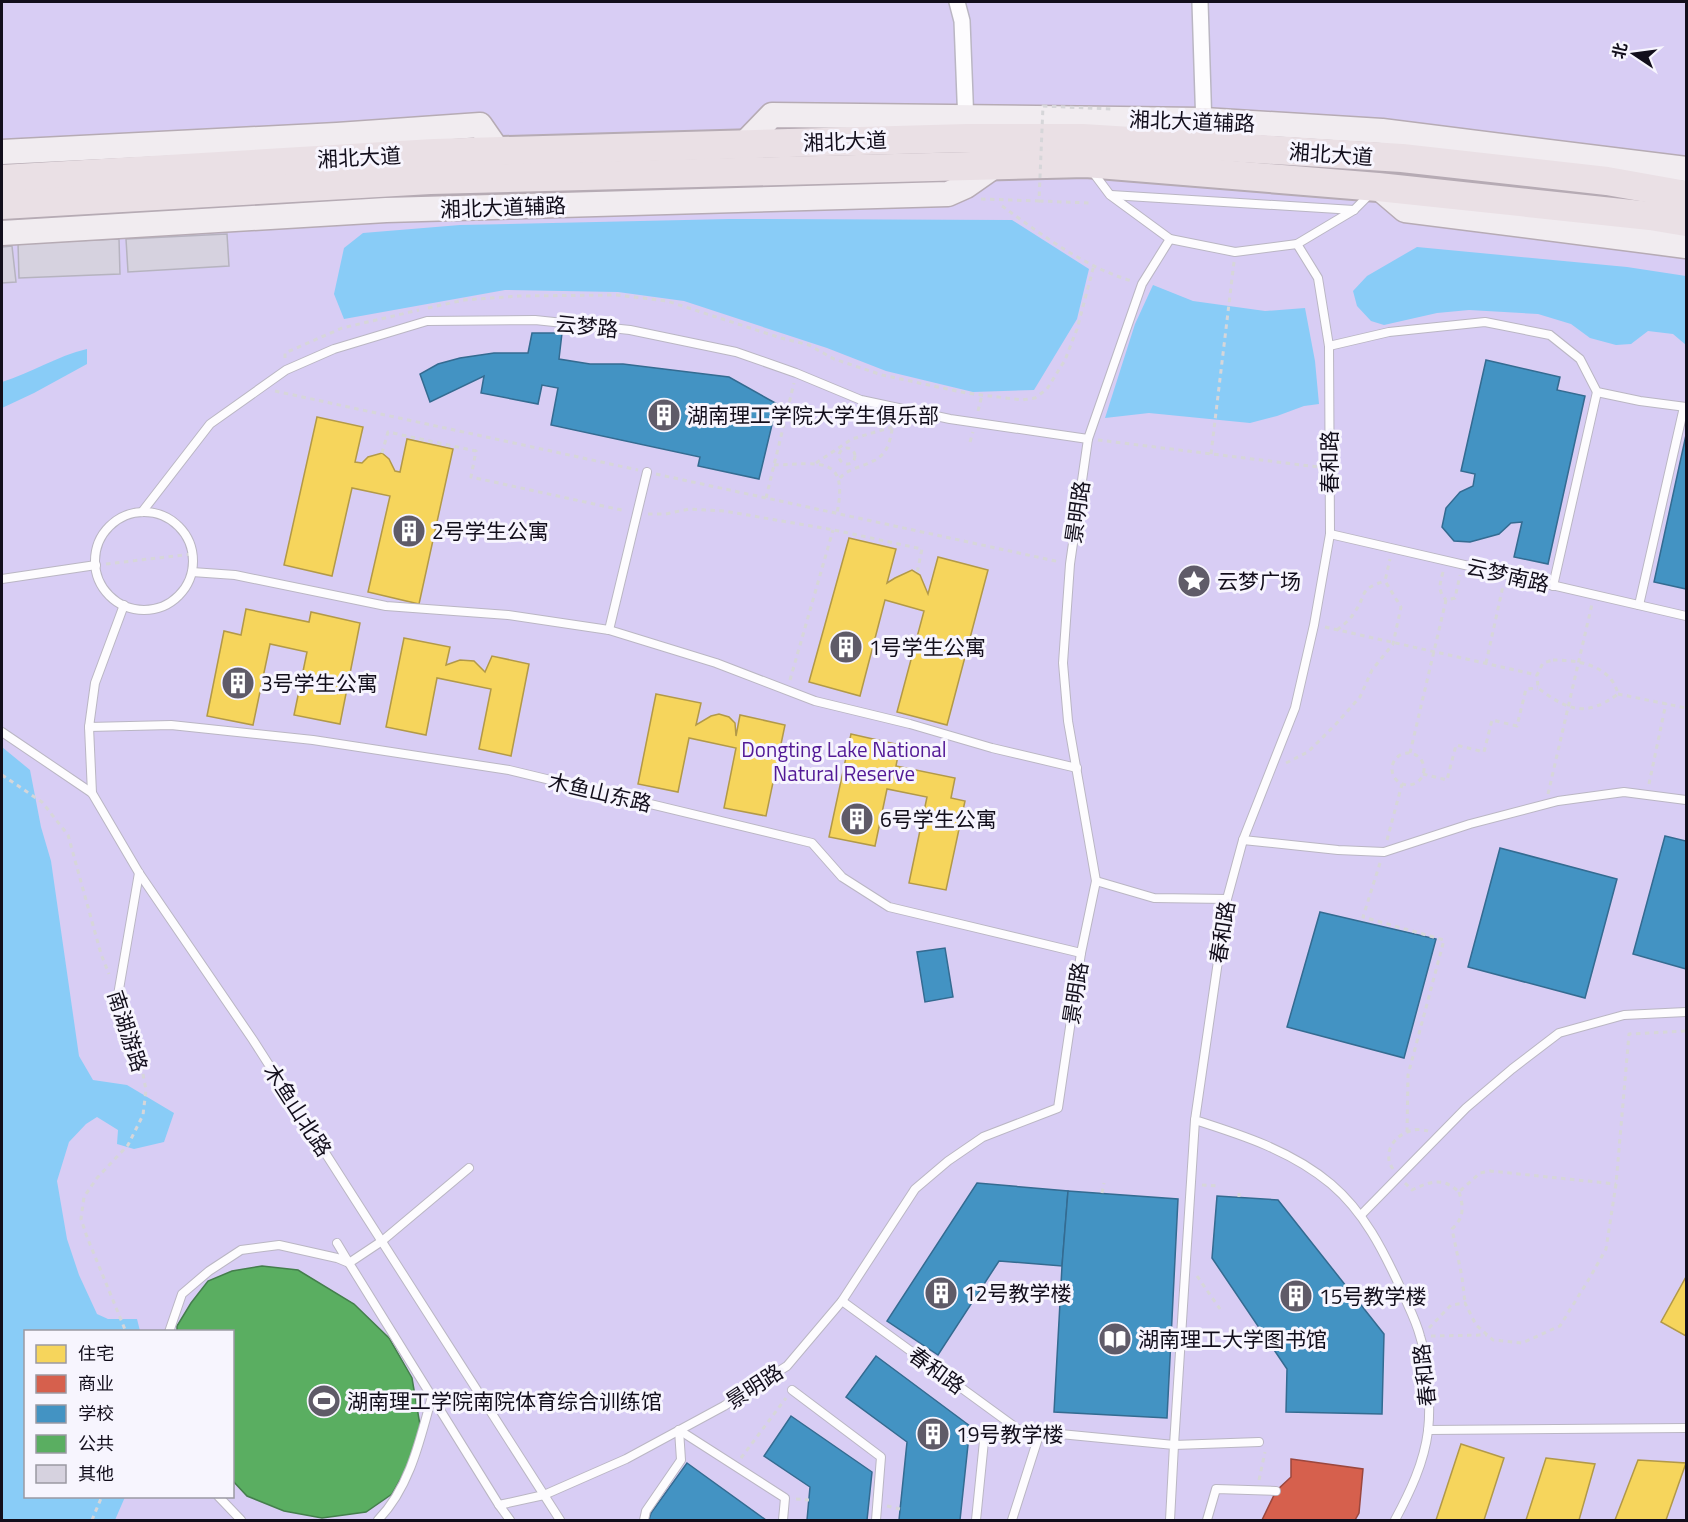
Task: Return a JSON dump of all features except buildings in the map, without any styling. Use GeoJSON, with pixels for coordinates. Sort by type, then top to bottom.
{"type":"FeatureCollection","features":[{"type":"Feature","properties":{"kind":"highway","name":"湘北大道"},"geometry":{"type":"LineString","coordinates":[[2,179],[338,147],[498,151],[744,144],[966,127],[1083,138],[1205,133],[1607,182],[1686,195]]}},
{"type":"Feature","properties":{"kind":"highway","name":"湘北大道"},"geometry":{"type":"LineString","coordinates":[[2,205],[430,180],[1086,162],[1378,187],[1650,216],[1686,222]]}},
{"type":"Feature","properties":{"kind":"main road","name":"湘北大道辅路"},"geometry":{"type":"LineString","coordinates":[[1205,133],[1382,131],[1686,169]]}},
{"type":"Feature","properties":{"kind":"main road"},"geometry":{"type":"LineString","coordinates":[[2,152],[338,147]]}},
{"type":"Feature","properties":{"kind":"main road","name":"湘北大道辅路"},"geometry":{"type":"LineString","coordinates":[[2,233],[386,210],[948,194],[966,186],[996,165]]}},
{"type":"Feature","properties":{"kind":"main road"},"geometry":{"type":"LineString","coordinates":[[1378,187],[1405,210],[1686,246]]}},
{"type":"Feature","properties":{"kind":"street"},"geometry":{"type":"LineString","coordinates":[[957,2],[962,21],[966,127]]}},
{"type":"Feature","properties":{"kind":"street"},"geometry":{"type":"LineString","coordinates":[[1200,2],[1205,133]]}},
{"type":"Feature","properties":{"kind":"lane"},"geometry":{"type":"LineString","coordinates":[[1086,162],[1110,195],[1170,239],[1235,252],[1297,244],[1353,210],[1378,187]]}},
{"type":"Feature","properties":{"kind":"lane"},"geometry":{"type":"LineString","coordinates":[[1110,195],[1353,210]]}},
{"type":"Feature","properties":{"kind":"lane","name":"景明路"},"geometry":{"type":"LineString","coordinates":[[499,1504],[544,1495],[626,1459],[724,1406],[787,1366],[842,1301],[915,1189],[948,1161],[983,1137],[1058,1108],[1081,953],[1096,881],[1068,721],[1063,663],[1070,564],[1088,439],[1142,284],[1170,239]]}},
{"type":"Feature","properties":{"kind":"lane","name":"春和路"},"geometry":{"type":"LineString","coordinates":[[1297,244],[1318,278],[1329,346],[1330,534],[1314,625],[1295,708],[1243,840],[1227,899],[1195,1120],[1243,1135],[1299,1162],[1330,1184],[1361,1215],[1385,1254],[1420,1336],[1428,1378],[1428,1431],[1418,1474],[1395,1521]]}},
{"type":"Feature","properties":{"kind":"lane","name":"云梦路"},"geometry":{"type":"LineString","coordinates":[[142,512],[210,424],[286,370],[334,349],[427,321],[535,320],[630,330],[736,352],[796,373],[861,400],[975,423],[1088,439]]}},
{"type":"Feature","properties":{"kind":"lane"},"geometry":{"type":"LineString","coordinates":[[1329,346],[1389,332],[1485,322],[1550,335],[1580,359],[1597,392],[1553,586]]}},
{"type":"Feature","properties":{"kind":"lane"},"geometry":{"type":"LineString","coordinates":[[1597,392],[1685,407],[1639,605]]}},
{"type":"Feature","properties":{"kind":"lane"},"geometry":{"type":"LineString","coordinates":[[609,630],[647,472]]}},
{"type":"Feature","properties":{"kind":"lane"},"geometry":{"type":"LineString","coordinates":[[155,512],[178,524],[191,546],[192,554],[192,572],[180,595],[158,608],[132,609],[110,597],[96,575],[95,549],[107,526],[129,513],[155,512]]}},
{"type":"Feature","properties":{"kind":"lane","name":"云梦南路"},"geometry":{"type":"LineString","coordinates":[[1330,534],[1686,616]]}},
{"type":"Feature","properties":{"kind":"lane"},"geometry":{"type":"LineString","coordinates":[[2,579],[96,566]]}},
{"type":"Feature","properties":{"kind":"lane"},"geometry":{"type":"LineString","coordinates":[[192,572],[235,575],[386,606],[508,615],[609,630],[716,663],[815,701],[1077,768]]}},
{"type":"Feature","properties":{"kind":"lane"},"geometry":{"type":"LineString","coordinates":[[92,793],[89,727],[95,683],[124,604]]}},
{"type":"Feature","properties":{"kind":"lane","name":"木鱼山东路"},"geometry":{"type":"LineString","coordinates":[[89,727],[183,726],[313,740],[509,770],[812,843],[842,877],[889,907],[1081,953]]}},
{"type":"Feature","properties":{"kind":"lane","name":"木鱼山北路"},"geometry":{"type":"LineString","coordinates":[[2,732],[92,793],[139,873],[253,1040],[560,1521]]}},
{"type":"Feature","properties":{"kind":"lane"},"geometry":{"type":"LineString","coordinates":[[1243,840],[1338,850],[1384,852],[1470,824],[1545,804],[1624,792],[1686,800]]}},
{"type":"Feature","properties":{"kind":"lane"},"geometry":{"type":"LineString","coordinates":[[118,995],[139,873]]}},
{"type":"Feature","properties":{"kind":"lane"},"geometry":{"type":"LineString","coordinates":[[1096,881],[1154,898],[1227,899]]}},
{"type":"Feature","properties":{"kind":"lane"},"geometry":{"type":"LineString","coordinates":[[1361,1215],[1473,1101],[1559,1032],[1624,1015],[1686,1012]]}},
{"type":"Feature","properties":{"kind":"lane"},"geometry":{"type":"LineString","coordinates":[[1170,1521],[1195,1120]]}},
{"type":"Feature","properties":{"kind":"lane"},"geometry":{"type":"LineString","coordinates":[[349,1263],[382,1241],[470,1168]]}},
{"type":"Feature","properties":{"kind":"lane"},"geometry":{"type":"LineString","coordinates":[[337,1243],[510,1521]]}},
{"type":"Feature","properties":{"kind":"lane"},"geometry":{"type":"LineString","coordinates":[[170,1330],[182,1294],[209,1271],[241,1250],[279,1245],[337,1258],[349,1263]]}},
{"type":"Feature","properties":{"kind":"lane","name":"春和路"},"geometry":{"type":"LineString","coordinates":[[842,1301],[1019,1430],[1174,1445],[1259,1442]]}},
{"type":"Feature","properties":{"kind":"lane"},"geometry":{"type":"LineString","coordinates":[[792,1390],[881,1457],[876,1521]]}},
{"type":"Feature","properties":{"kind":"lane"},"geometry":{"type":"LineString","coordinates":[[378,1521],[387,1511],[408,1476],[432,1396]]}},
{"type":"Feature","properties":{"kind":"lane"},"geometry":{"type":"LineString","coordinates":[[1428,1431],[1686,1428]]}},
{"type":"Feature","properties":{"kind":"lane"},"geometry":{"type":"LineString","coordinates":[[679,1431],[785,1498],[783,1521]]}},
{"type":"Feature","properties":{"kind":"lane"},"geometry":{"type":"LineString","coordinates":[[644,1521],[646,1511],[681,1460],[679,1431]]}},
{"type":"Feature","properties":{"kind":"lane"},"geometry":{"type":"LineString","coordinates":[[1012,1521],[1040,1432]]}},
{"type":"Feature","properties":{"kind":"lane"},"geometry":{"type":"LineString","coordinates":[[976,1521],[984,1440]]}},
{"type":"Feature","properties":{"kind":"lane"},"geometry":{"type":"LineString","coordinates":[[1207,1521],[1216,1489],[1276,1491]]}},
{"type":"Feature","properties":{"kind":"lane"},"geometry":{"type":"LineString","coordinates":[[219,1498],[242,1521]]}},
{"type":"Feature","properties":{"kind":"path"},"geometry":{"type":"LineString","coordinates":[[1038,201],[1043,106],[1111,109]]}},
{"type":"Feature","properties":{"kind":"path"},"geometry":{"type":"LineString","coordinates":[[981,199],[1089,203]]}},
{"type":"Feature","properties":{"kind":"path"},"geometry":{"type":"LineString","coordinates":[[1002,206],[1035,230],[1094,265],[1124,279],[1142,284]]}},
{"type":"Feature","properties":{"kind":"path"},"geometry":{"type":"LineString","coordinates":[[1211,454],[1235,252]]}},
{"type":"Feature","properties":{"kind":"path"},"geometry":{"type":"LineString","coordinates":[[286,370],[285,353],[342,328],[380,318],[464,300],[519,296],[617,295],[667,301],[808,345],[834,359],[882,375],[966,393],[1022,400],[1035,398],[1047,389],[1065,360],[1077,329],[1094,265]]}},
{"type":"Feature","properties":{"kind":"path"},"geometry":{"type":"LineString","coordinates":[[766,498],[796,373]]}},
{"type":"Feature","properties":{"kind":"path"},"geometry":{"type":"LineString","coordinates":[[262,388],[1070,564]]}},
{"type":"Feature","properties":{"kind":"path"},"geometry":{"type":"LineString","coordinates":[[975,423],[982,395]]}},
{"type":"Feature","properties":{"kind":"path"},"geometry":{"type":"LineString","coordinates":[[837,513],[840,478],[845,472],[880,457],[887,450],[896,408]]}},
{"type":"Feature","properties":{"kind":"path"},"geometry":{"type":"LineString","coordinates":[[851,463],[846,464],[840,459],[844,447],[852,439],[892,427]]}},
{"type":"Feature","properties":{"kind":"path"},"geometry":{"type":"LineString","coordinates":[[382,453],[388,432],[476,451],[471,477],[637,513],[666,514],[689,509],[724,511],[834,530],[922,549],[917,573]]}},
{"type":"Feature","properties":{"kind":"path"},"geometry":{"type":"LineString","coordinates":[[1088,439],[1329,468]]}},
{"type":"Feature","properties":{"kind":"path"},"geometry":{"type":"LineString","coordinates":[[814,464],[844,447],[854,452],[854,459],[851,463],[853,469]]}},
{"type":"Feature","properties":{"kind":"path"},"geometry":{"type":"LineString","coordinates":[[774,465],[820,464],[835,470],[840,478]]}},
{"type":"Feature","properties":{"kind":"path"},"geometry":{"type":"LineString","coordinates":[[787,690],[834,530]]}},
{"type":"Feature","properties":{"kind":"path"},"geometry":{"type":"LineString","coordinates":[[1271,770],[1308,752],[1336,724],[1360,697],[1372,670],[1393,644],[1401,608],[1385,581],[1392,548]]}},
{"type":"Feature","properties":{"kind":"path"},"geometry":{"type":"LineString","coordinates":[[96,566],[192,554]]}},
{"type":"Feature","properties":{"kind":"path"},"geometry":{"type":"LineString","coordinates":[[1446,561],[1439,588],[1446,600]]}},
{"type":"Feature","properties":{"kind":"path"},"geometry":{"type":"LineString","coordinates":[[1446,600],[1455,598],[1463,565]]}},
{"type":"Feature","properties":{"kind":"path"},"geometry":{"type":"LineString","coordinates":[[1486,663],[1506,574]]}},
{"type":"Feature","properties":{"kind":"path"},"geometry":{"type":"LineString","coordinates":[[1337,630],[1355,613],[1362,596],[1371,586],[1385,581]]}},
{"type":"Feature","properties":{"kind":"path"},"geometry":{"type":"LineString","coordinates":[[1545,804],[1594,595]]}},
{"type":"Feature","properties":{"kind":"path"},"geometry":{"type":"LineString","coordinates":[[1410,753],[1446,600]]}},
{"type":"Feature","properties":{"kind":"path"},"geometry":{"type":"LineString","coordinates":[[1314,625],[1537,675]]}},
{"type":"Feature","properties":{"kind":"path"},"geometry":{"type":"LineString","coordinates":[[1538,688],[1537,675],[1543,663],[1553,660],[1579,662],[1597,668],[1616,685],[1618,694]]}},
{"type":"Feature","properties":{"kind":"path"},"geometry":{"type":"LineString","coordinates":[[1424,774],[1447,780],[1456,745],[1484,752],[1492,720],[1517,726],[1526,689],[1538,688],[1568,708],[1591,708],[1606,703],[1618,694],[1686,708]]}},
{"type":"Feature","properties":{"kind":"path"},"geometry":{"type":"LineString","coordinates":[[1646,795],[1666,703]]}},
{"type":"Feature","properties":{"kind":"path"},"geometry":{"type":"LineString","coordinates":[[1410,753],[1421,758],[1424,774],[1413,784],[1402,784],[1394,777],[1392,766],[1397,756],[1410,753]]}},
{"type":"Feature","properties":{"kind":"path","name":"南湖游路"},"geometry":{"type":"LineString","coordinates":[[2,775],[42,802],[68,835],[101,954],[141,1059],[146,1090],[143,1115],[128,1144],[97,1178],[84,1197],[81,1219],[125,1330]]}},
{"type":"Feature","properties":{"kind":"path"},"geometry":{"type":"LineString","coordinates":[[1402,784],[1364,917],[1444,940],[1408,1075],[1407,1132]]}},
{"type":"Feature","properties":{"kind":"path"},"geometry":{"type":"LineString","coordinates":[[1438,1135],[1422,1130],[1399,1135],[1389,1150],[1389,1164],[1412,1190],[1436,1182],[1450,1183],[1459,1192],[1464,1206],[1460,1222],[1452,1229],[1465,1304],[1476,1325],[1493,1340],[1522,1343],[1560,1326],[1605,1249],[1616,1184],[1629,1034],[1686,1031]]}},
{"type":"Feature","properties":{"kind":"path"},"geometry":{"type":"LineString","coordinates":[[1459,1192],[1480,1173],[1490,1171],[1616,1184]]}},
{"type":"Feature","properties":{"kind":"path"},"geometry":{"type":"LineString","coordinates":[[1102,1193],[1104,1183]]}},
{"type":"Feature","properties":{"kind":"path"},"geometry":{"type":"LineString","coordinates":[[1195,1185],[1218,1186]]}},
{"type":"Feature","properties":{"kind":"path"},"geometry":{"type":"LineString","coordinates":[[1185,1260],[1220,1308]]}},
{"type":"Feature","properties":{"kind":"path"},"geometry":{"type":"LineString","coordinates":[[1420,1336],[1451,1305],[1465,1304]]}},
{"type":"Feature","properties":{"kind":"path"},"geometry":{"type":"LineString","coordinates":[[1420,1336],[1488,1335]]}},
{"type":"Feature","properties":{"kind":"path"},"geometry":{"type":"LineString","coordinates":[[736,1466],[792,1390]]}},
{"type":"Feature","properties":{"kind":"path"},"geometry":{"type":"LineString","coordinates":[[1257,1490],[1266,1450]]}},
{"type":"Feature","properties":{"kind":"path"},"geometry":{"type":"LineString","coordinates":[[92,1521],[102,1498]]}},
{"type":"Feature","properties":{"kind":"green space","name":"Dongting Lake National Natural Reserve"},"geometry":{"type":"Polygon","coordinates":[[[2,2],[1686,2],[1686,1520],[2,1520],[2,2]]]}},
{"type":"Feature","properties":{"kind":"water"},"geometry":{"type":"Polygon","coordinates":[[[729,219],[1012,220],[1089,269],[1077,319],[1034,390],[973,392],[886,371],[827,348],[684,301],[618,292],[505,290],[344,319],[334,294],[344,248],[363,233],[460,225],[729,219]]]}},
{"type":"Feature","properties":{"kind":"water"},"geometry":{"type":"Polygon","coordinates":[[[1417,247],[1627,267],[1686,276],[1686,345],[1673,334],[1648,331],[1631,344],[1616,345],[1590,338],[1571,324],[1538,314],[1469,310],[1437,313],[1384,325],[1371,321],[1357,306],[1353,291],[1367,276],[1417,247]]]}},
{"type":"Feature","properties":{"kind":"water"},"geometry":{"type":"Polygon","coordinates":[[[1153,285],[1193,301],[1265,311],[1305,308],[1315,361],[1319,404],[1304,406],[1250,423],[1149,413],[1105,418],[1135,324],[1153,285]]]}},
{"type":"Feature","properties":{"kind":"water"},"geometry":{"type":"Polygon","coordinates":[[[87,349],[87,364],[2,408],[2,382],[87,349]]]}},
{"type":"Feature","properties":{"kind":"water"},"geometry":{"type":"Polygon","coordinates":[[[2,747],[30,770],[41,827],[51,861],[79,1056],[93,1080],[127,1085],[174,1113],[164,1142],[134,1149],[117,1144],[118,1130],[97,1117],[86,1124],[69,1142],[57,1181],[67,1239],[79,1275],[97,1314],[108,1319],[137,1319],[140,1330],[24,1330],[24,1498],[125,1498],[115,1520],[2,1520],[2,747]]]}},
{"type":"Feature","properties":{"kind":"place","name":"湖南理工学院大学生俱乐部"},"geometry":{"type":"Point","coordinates":[664,415]}},
{"type":"Feature","properties":{"kind":"place","name":"2号学生公寓"},"geometry":{"type":"Point","coordinates":[409,531]}},
{"type":"Feature","properties":{"kind":"place","name":"云梦广场"},"geometry":{"type":"Point","coordinates":[1194,581]}},
{"type":"Feature","properties":{"kind":"place","name":"1号学生公寓"},"geometry":{"type":"Point","coordinates":[846,647]}},
{"type":"Feature","properties":{"kind":"place","name":"3号学生公寓"},"geometry":{"type":"Point","coordinates":[238,683]}},
{"type":"Feature","properties":{"kind":"place","name":"6号学生公寓"},"geometry":{"type":"Point","coordinates":[857,819]}},
{"type":"Feature","properties":{"kind":"place","name":"12号教学楼"},"geometry":{"type":"Point","coordinates":[941,1293]}},
{"type":"Feature","properties":{"kind":"place","name":"15号教学楼"},"geometry":{"type":"Point","coordinates":[1296,1296]}},
{"type":"Feature","properties":{"kind":"place","name":"湖南理工大学图书馆"},"geometry":{"type":"Point","coordinates":[1115,1339]}},
{"type":"Feature","properties":{"kind":"place","name":"湖南理工学院南院体育综合训练馆"},"geometry":{"type":"Point","coordinates":[324,1401]}},
{"type":"Feature","properties":{"kind":"place","name":"19号教学楼"},"geometry":{"type":"Point","coordinates":[933,1434]}}]}
